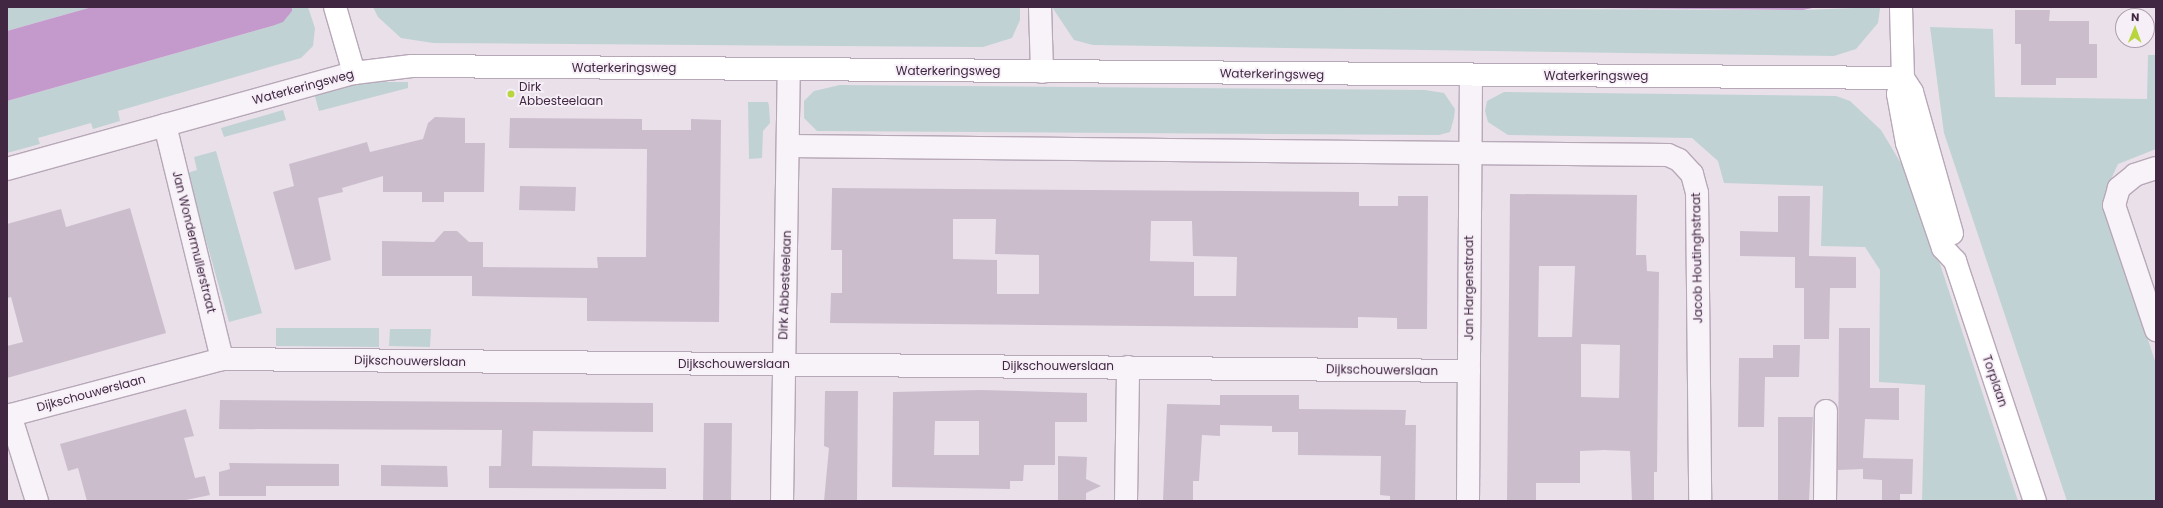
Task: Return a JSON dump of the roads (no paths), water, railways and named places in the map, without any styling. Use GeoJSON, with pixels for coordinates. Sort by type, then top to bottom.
{"type":"FeatureCollection","features":[{"type":"Feature","properties":{"kind":"street"},"geometry":{"type":"LineString","coordinates":[[335,7],[354,73]]}},
{"type":"Feature","properties":{"kind":"street"},"geometry":{"type":"LineString","coordinates":[[1040,7],[1042,72]]}},
{"type":"Feature","properties":{"kind":"street","name":"Torplaan"},"geometry":{"type":"LineString","coordinates":[[1901,7],[1904,78],[1912,92],[1956,247],[1955,261],[2035,501]]}},
{"type":"Feature","properties":{"kind":"street","name":"Waterkeringsweg"},"geometry":{"type":"LineString","coordinates":[[7,169],[354,73],[412,66],[1471,76],[1904,78]]}},
{"type":"Feature","properties":{"kind":"street","name":"Dirk Abbesteelaan"},"geometry":{"type":"LineString","coordinates":[[782,501],[783,364],[789,146],[789,69]]}},
{"type":"Feature","properties":{"kind":"street","name":"Jan Hargenstraat"},"geometry":{"type":"LineString","coordinates":[[1468,501],[1469,152],[1471,76]]}},
{"type":"Feature","properties":{"kind":"street","name":"Jan Wondermullerstraat"},"geometry":{"type":"LineString","coordinates":[[165,125],[222,359]]}},
{"type":"Feature","properties":{"kind":"street"},"geometry":{"type":"LineString","coordinates":[[789,146],[1469,152]]}},
{"type":"Feature","properties":{"kind":"street","name":"Jacob Houtinghstraat"},"geometry":{"type":"LineString","coordinates":[[1469,152],[1668,155],[1679,160],[1692,174],[1697,193],[1700,501]]}},
{"type":"Feature","properties":{"kind":"street"},"geometry":{"type":"LineString","coordinates":[[2156,168],[2135,175],[2119,188],[2114,204],[2156,330]]}},
{"type":"Feature","properties":{"kind":"street","name":"Dijkschouwerslaan"},"geometry":{"type":"LineString","coordinates":[[8,415],[222,359],[1469,371]]}},
{"type":"Feature","properties":{"kind":"street"},"geometry":{"type":"LineString","coordinates":[[1126,501],[1128,367]]}},
{"type":"Feature","properties":{"kind":"street"},"geometry":{"type":"LineString","coordinates":[[1825,501],[1826,411]]}},
{"type":"Feature","properties":{"kind":"street"},"geometry":{"type":"LineString","coordinates":[[8,415],[37,501]]}},
{"type":"Feature","properties":{"kind":"place","name":"Dirk Abbesteelaan"},"geometry":{"type":"Point","coordinates":[511,94]}}]}
